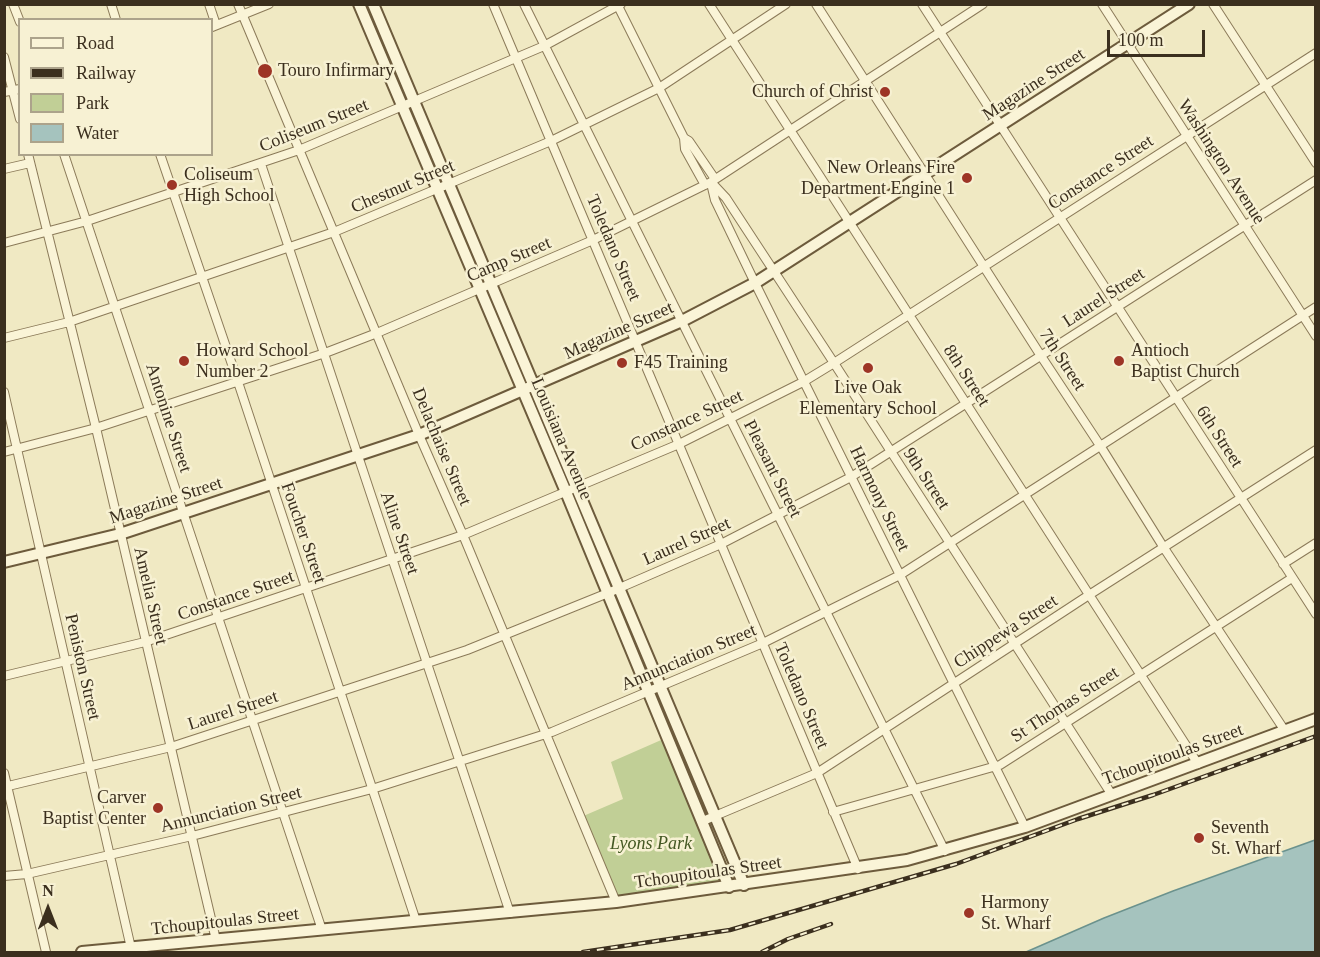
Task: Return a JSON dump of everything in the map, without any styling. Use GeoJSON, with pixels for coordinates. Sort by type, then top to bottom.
{"type":"FeatureCollection","features":[{"type":"Feature","properties":{"kind":"street","name":"Delachaise Street"},"geometry":{"type":"LineString","coordinates":[[238,4],[616,902]]}},
{"type":"Feature","properties":{"kind":"street"},"geometry":{"type":"LineString","coordinates":[[214,26],[269,4]]}},
{"type":"Feature","properties":{"kind":"street","name":"Louisiana Avenue"},"geometry":{"type":"LineString","coordinates":[[359,4],[566,492],[729,887]]}},
{"type":"Feature","properties":{"kind":"street","name":"Louisiana Avenue"},"geometry":{"type":"LineString","coordinates":[[373,4],[744,885]]}},
{"type":"Feature","properties":{"kind":"street","name":"Toledano Street"},"geometry":{"type":"LineString","coordinates":[[493,4],[858,869]]}},
{"type":"Feature","properties":{"kind":"street","name":"Pleasant Street"},"geometry":{"type":"LineString","coordinates":[[524,4],[945,851]]}},
{"type":"Feature","properties":{"kind":"street","name":"8th Street"},"geometry":{"type":"LineString","coordinates":[[709,4],[1198,764]]}},
{"type":"Feature","properties":{"kind":"street","name":"Chestnut Street"},"geometry":{"type":"LineString","coordinates":[[4,338],[69,322],[334,232],[551,141],[659,88],[786,4]]}},
{"type":"Feature","properties":{"kind":"street","name":"7th Street"},"geometry":{"type":"LineString","coordinates":[[816,4],[1164,548],[1285,731]]}},
{"type":"Feature","properties":{"kind":"street","name":"6th Street"},"geometry":{"type":"LineString","coordinates":[[922,4],[1316,614]]}},
{"type":"Feature","properties":{"kind":"street","name":"Camp Street"},"geometry":{"type":"LineString","coordinates":[[4,452],[96,428],[325,353],[593,240],[710,182],[983,4]]}},
{"type":"Feature","properties":{"kind":"street","name":"Washington Avenue"},"geometry":{"type":"LineString","coordinates":[[1101,4],[1316,336]]}},
{"type":"Feature","properties":{"kind":"street","name":"Magazine Street"},"geometry":{"type":"LineString","coordinates":[[4,562],[120,534],[419,435],[523,392],[682,321],[755,284],[1189,4]]}},
{"type":"Feature","properties":{"kind":"street"},"geometry":{"type":"LineString","coordinates":[[1213,4],[1316,163]]}},
{"type":"Feature","properties":{"kind":"street","name":"Coliseum Street"},"geometry":{"type":"LineString","coordinates":[[4,243],[87,221],[299,150],[544,46],[619,5]]}},
{"type":"Feature","properties":{"kind":"street","name":"Harmony Street"},"geometry":{"type":"LineString","coordinates":[[619,5],[684,138],[689,141],[710,182],[755,284],[1024,827]]}},
{"type":"Feature","properties":{"kind":"street","name":"Constance Street"},"geometry":{"type":"LineString","coordinates":[[4,676],[146,642],[463,535],[679,444],[803,382],[834,363],[1316,53]]}},
{"type":"Feature","properties":{"kind":"street"},"geometry":{"type":"LineString","coordinates":[[4,57],[18,112]]}},
{"type":"Feature","properties":{"kind":"street","name":"Antonine Street"},"geometry":{"type":"LineString","coordinates":[[65,156],[322,930]]}},
{"type":"Feature","properties":{"kind":"street","name":"Foucher Street"},"geometry":{"type":"LineString","coordinates":[[161,156],[238,382],[416,921]]}},
{"type":"Feature","properties":{"kind":"street"},"geometry":{"type":"LineString","coordinates":[[4,169],[29,159]]}},
{"type":"Feature","properties":{"kind":"street","name":"Amelia Street"},"geometry":{"type":"LineString","coordinates":[[29,159],[96,428],[216,940]]}},
{"type":"Feature","properties":{"kind":"street","name":"Aline Street"},"geometry":{"type":"LineString","coordinates":[[261,164],[510,913]]}},
{"type":"Feature","properties":{"kind":"street","name":"Laurel Street"},"geometry":{"type":"LineString","coordinates":[[6,786],[171,747],[428,663],[504,636],[720,544],[851,477],[1316,180]]}},
{"type":"Feature","properties":{"kind":"street","name":"9th Street"},"geometry":{"type":"LineString","coordinates":[[710,182],[726,198],[1112,795]]}},
{"type":"Feature","properties":{"kind":"street","name":"Annunciation Street"},"geometry":{"type":"LineString","coordinates":[[4,876],[27,874],[192,836],[372,789],[546,734],[763,643],[900,575],[1316,307]]}},
{"type":"Feature","properties":{"kind":"street","name":"Peniston Street"},"geometry":{"type":"LineString","coordinates":[[4,392],[131,948]]}},
{"type":"Feature","properties":{"kind":"street"},"geometry":{"type":"LineString","coordinates":[[544,441],[556,436]]}},
{"type":"Feature","properties":{"kind":"street","name":"Chippewa Street"},"geometry":{"type":"LineString","coordinates":[[703,821],[817,773],[1316,450]]}},
{"type":"Feature","properties":{"kind":"street"},"geometry":{"type":"LineString","coordinates":[[1283,564],[1316,543]]}},
{"type":"Feature","properties":{"kind":"street","name":"St Thomas Street"},"geometry":{"type":"LineString","coordinates":[[834,812],[995,767],[1066,724],[1292,578]]}},
{"type":"Feature","properties":{"kind":"street","name":"Tchoupitoulas Street"},"geometry":{"type":"LineString","coordinates":[[82,952],[616,902],[908,861],[1024,827],[1316,719]]}},
{"type":"Feature","properties":{"kind":"street"},"geometry":{"type":"LineString","coordinates":[[4,773],[46,952]]}},
{"type":"Feature","properties":{"kind":"green space","name":"Lyons Park"},"geometry":{"type":"Polygon","coordinates":[[[668,737],[729,887],[616,902],[581,817],[623,799],[611,762],[668,737]]]}},
{"type":"Feature","properties":{"kind":"water"},"geometry":{"type":"Polygon","coordinates":[[[1315,840],[1315,952],[1026,952],[1173,891],[1315,840]]]}},
{"type":"Feature","properties":{"kind":"railway"},"geometry":{"type":"LineString","coordinates":[[583,952],[730,930],[956,864],[1316,736]]}},
{"type":"Feature","properties":{"kind":"railway"},"geometry":{"type":"LineString","coordinates":[[762,952],[788,939],[831,924]]}},
{"type":"Feature","properties":{"kind":"place","name":"Touro Infirmary"},"geometry":{"type":"Point","coordinates":[265,71]}},
{"type":"Feature","properties":{"kind":"place","name":"Church of Christ"},"geometry":{"type":"Point","coordinates":[885,92]}},
{"type":"Feature","properties":{"kind":"place","name":"New Orleans Fire Department Engine 1"},"geometry":{"type":"Point","coordinates":[967,178]}},
{"type":"Feature","properties":{"kind":"place","name":"Coliseum High School"},"geometry":{"type":"Point","coordinates":[172,185]}},
{"type":"Feature","properties":{"kind":"place","name":"Howard School Number 2"},"geometry":{"type":"Point","coordinates":[184,361]}},
{"type":"Feature","properties":{"kind":"place","name":"Antioch Baptist Church"},"geometry":{"type":"Point","coordinates":[1119,361]}},
{"type":"Feature","properties":{"kind":"place","name":"F45 Training"},"geometry":{"type":"Point","coordinates":[622,363]}},
{"type":"Feature","properties":{"kind":"place","name":"Live Oak Elementary School"},"geometry":{"type":"Point","coordinates":[868,368]}},
{"type":"Feature","properties":{"kind":"place","name":"Carver Baptist Center"},"geometry":{"type":"Point","coordinates":[158,808]}},
{"type":"Feature","properties":{"kind":"place","name":"Seventh St. Wharf"},"geometry":{"type":"Point","coordinates":[1199,838]}},
{"type":"Feature","properties":{"kind":"place","name":"Harmony St. Wharf"},"geometry":{"type":"Point","coordinates":[969,913]}}]}
